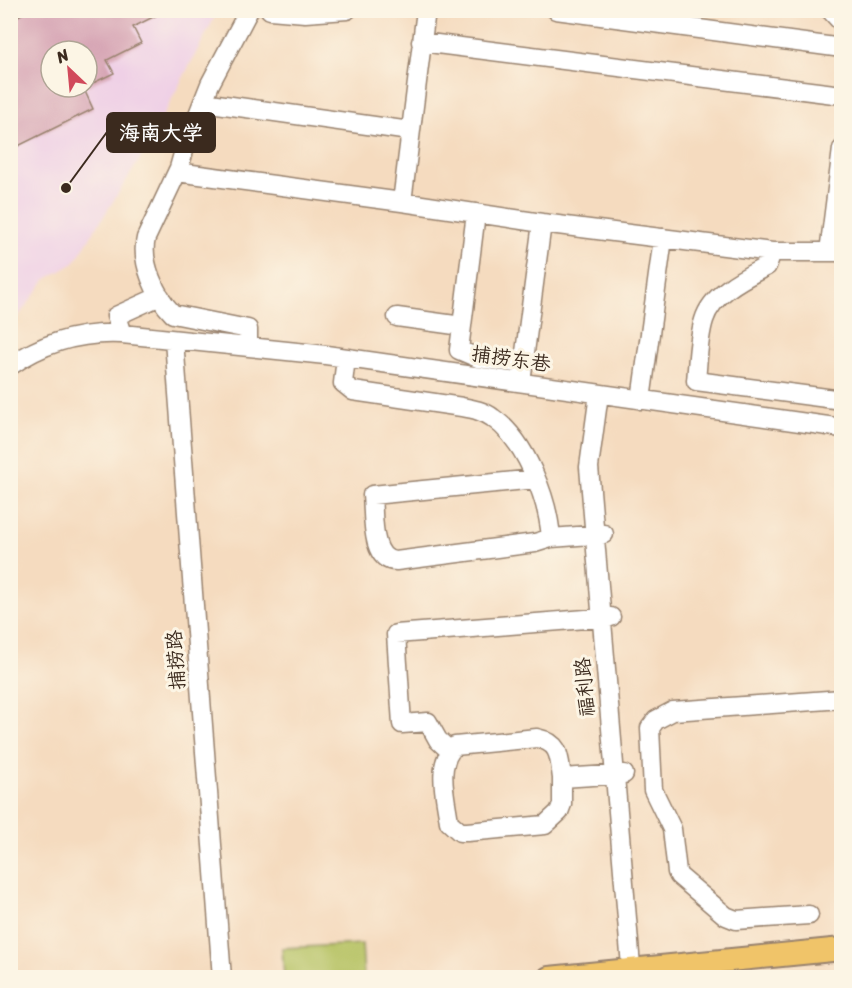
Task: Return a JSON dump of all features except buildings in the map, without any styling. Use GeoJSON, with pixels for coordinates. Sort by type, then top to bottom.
{"type":"FeatureCollection","features":[{"type":"Feature","properties":{"kind":"main road"},"geometry":{"type":"LineString","coordinates":[[549,978],[636,973],[842,948]]}},
{"type":"Feature","properties":{"kind":"main road"},"geometry":{"type":"LineString","coordinates":[[665,978],[842,960]]}},
{"type":"Feature","properties":{"kind":"street"},"geometry":{"type":"LineString","coordinates":[[248,347],[248,329],[173,314],[160,296],[145,262],[143,250],[146,238],[177,172],[210,84],[249,10]]}},
{"type":"Feature","properties":{"kind":"street"},"geometry":{"type":"LineString","coordinates":[[270,10],[305,14],[347,10]]}},
{"type":"Feature","properties":{"kind":"street"},"geometry":{"type":"LineString","coordinates":[[402,202],[426,10]]}},
{"type":"Feature","properties":{"kind":"street"},"geometry":{"type":"LineString","coordinates":[[556,10],[842,48]]}},
{"type":"Feature","properties":{"kind":"street"},"geometry":{"type":"LineString","coordinates":[[830,10],[842,23]]}},
{"type":"Feature","properties":{"kind":"street"},"geometry":{"type":"LineString","coordinates":[[421,42],[842,95]]}},
{"type":"Feature","properties":{"kind":"street"},"geometry":{"type":"LineString","coordinates":[[203,102],[410,131]]}},
{"type":"Feature","properties":{"kind":"street"},"geometry":{"type":"LineString","coordinates":[[177,172],[542,223],[772,252],[835,252],[842,149]]}},
{"type":"Feature","properties":{"kind":"street"},"geometry":{"type":"LineString","coordinates":[[476,213],[459,350],[478,358],[524,364]]}},
{"type":"Feature","properties":{"kind":"street"},"geometry":{"type":"LineString","coordinates":[[521,383],[542,223]]}},
{"type":"Feature","properties":{"kind":"street"},"geometry":{"type":"LineString","coordinates":[[641,400],[663,238]]}},
{"type":"Feature","properties":{"kind":"street"},"geometry":{"type":"LineString","coordinates":[[772,252],[767,266],[733,286],[710,306],[704,320],[696,381],[842,400]]}},
{"type":"Feature","properties":{"kind":"street"},"geometry":{"type":"LineString","coordinates":[[122,334],[116,316],[160,296]]}},
{"type":"Feature","properties":{"kind":"street"},"geometry":{"type":"LineString","coordinates":[[397,317],[462,326]]}},
{"type":"Feature","properties":{"kind":"street","name":"捕捞东巷"},"geometry":{"type":"LineString","coordinates":[[10,366],[39,348],[61,340],[92,334],[122,334],[346,358],[842,428]]}},
{"type":"Feature","properties":{"kind":"street","name":"捕捞路"},"geometry":{"type":"LineString","coordinates":[[174,340],[222,978]]}},
{"type":"Feature","properties":{"kind":"street"},"geometry":{"type":"LineString","coordinates":[[346,358],[343,383],[353,391],[462,407],[494,418],[519,448],[536,479],[547,508],[551,538]]}},
{"type":"Feature","properties":{"kind":"street"},"geometry":{"type":"LineString","coordinates":[[697,408],[701,382]]}},
{"type":"Feature","properties":{"kind":"street","name":"福利路"},"geometry":{"type":"LineString","coordinates":[[604,395],[589,467],[599,534],[636,973]]}},
{"type":"Feature","properties":{"kind":"street"},"geometry":{"type":"LineString","coordinates":[[536,479],[372,495],[378,548],[384,558],[396,561],[535,543],[551,538],[599,534]]}},
{"type":"Feature","properties":{"kind":"street"},"geometry":{"type":"LineString","coordinates":[[450,751],[438,740],[428,722],[402,724],[396,634],[606,617]]}},
{"type":"Feature","properties":{"kind":"street"},"geometry":{"type":"LineString","coordinates":[[809,915],[751,920],[730,919],[679,876],[672,829],[653,790],[650,728],[656,720],[673,711],[842,699]]}},
{"type":"Feature","properties":{"kind":"street"},"geometry":{"type":"LineString","coordinates":[[537,738],[546,740],[557,750],[562,778],[562,804],[559,812],[545,825],[459,832],[449,822],[444,772],[446,758],[455,746],[537,738]]}},
{"type":"Feature","properties":{"kind":"street"},"geometry":{"type":"LineString","coordinates":[[562,778],[619,774]]}},
{"type":"Feature","properties":{"kind":"shaded area"},"geometry":{"type":"Polygon","coordinates":[[[11,11],[218,11],[143,154],[74,263],[45,280],[11,326],[11,11]]]}},
{"type":"Feature","properties":{"kind":"green space"},"geometry":{"type":"Polygon","coordinates":[[[362,944],[364,977],[284,977],[282,948],[362,944]]]}},
{"type":"Feature","properties":{"kind":"place","name":"海南大学"},"geometry":{"type":"Point","coordinates":[66,188]}}]}
